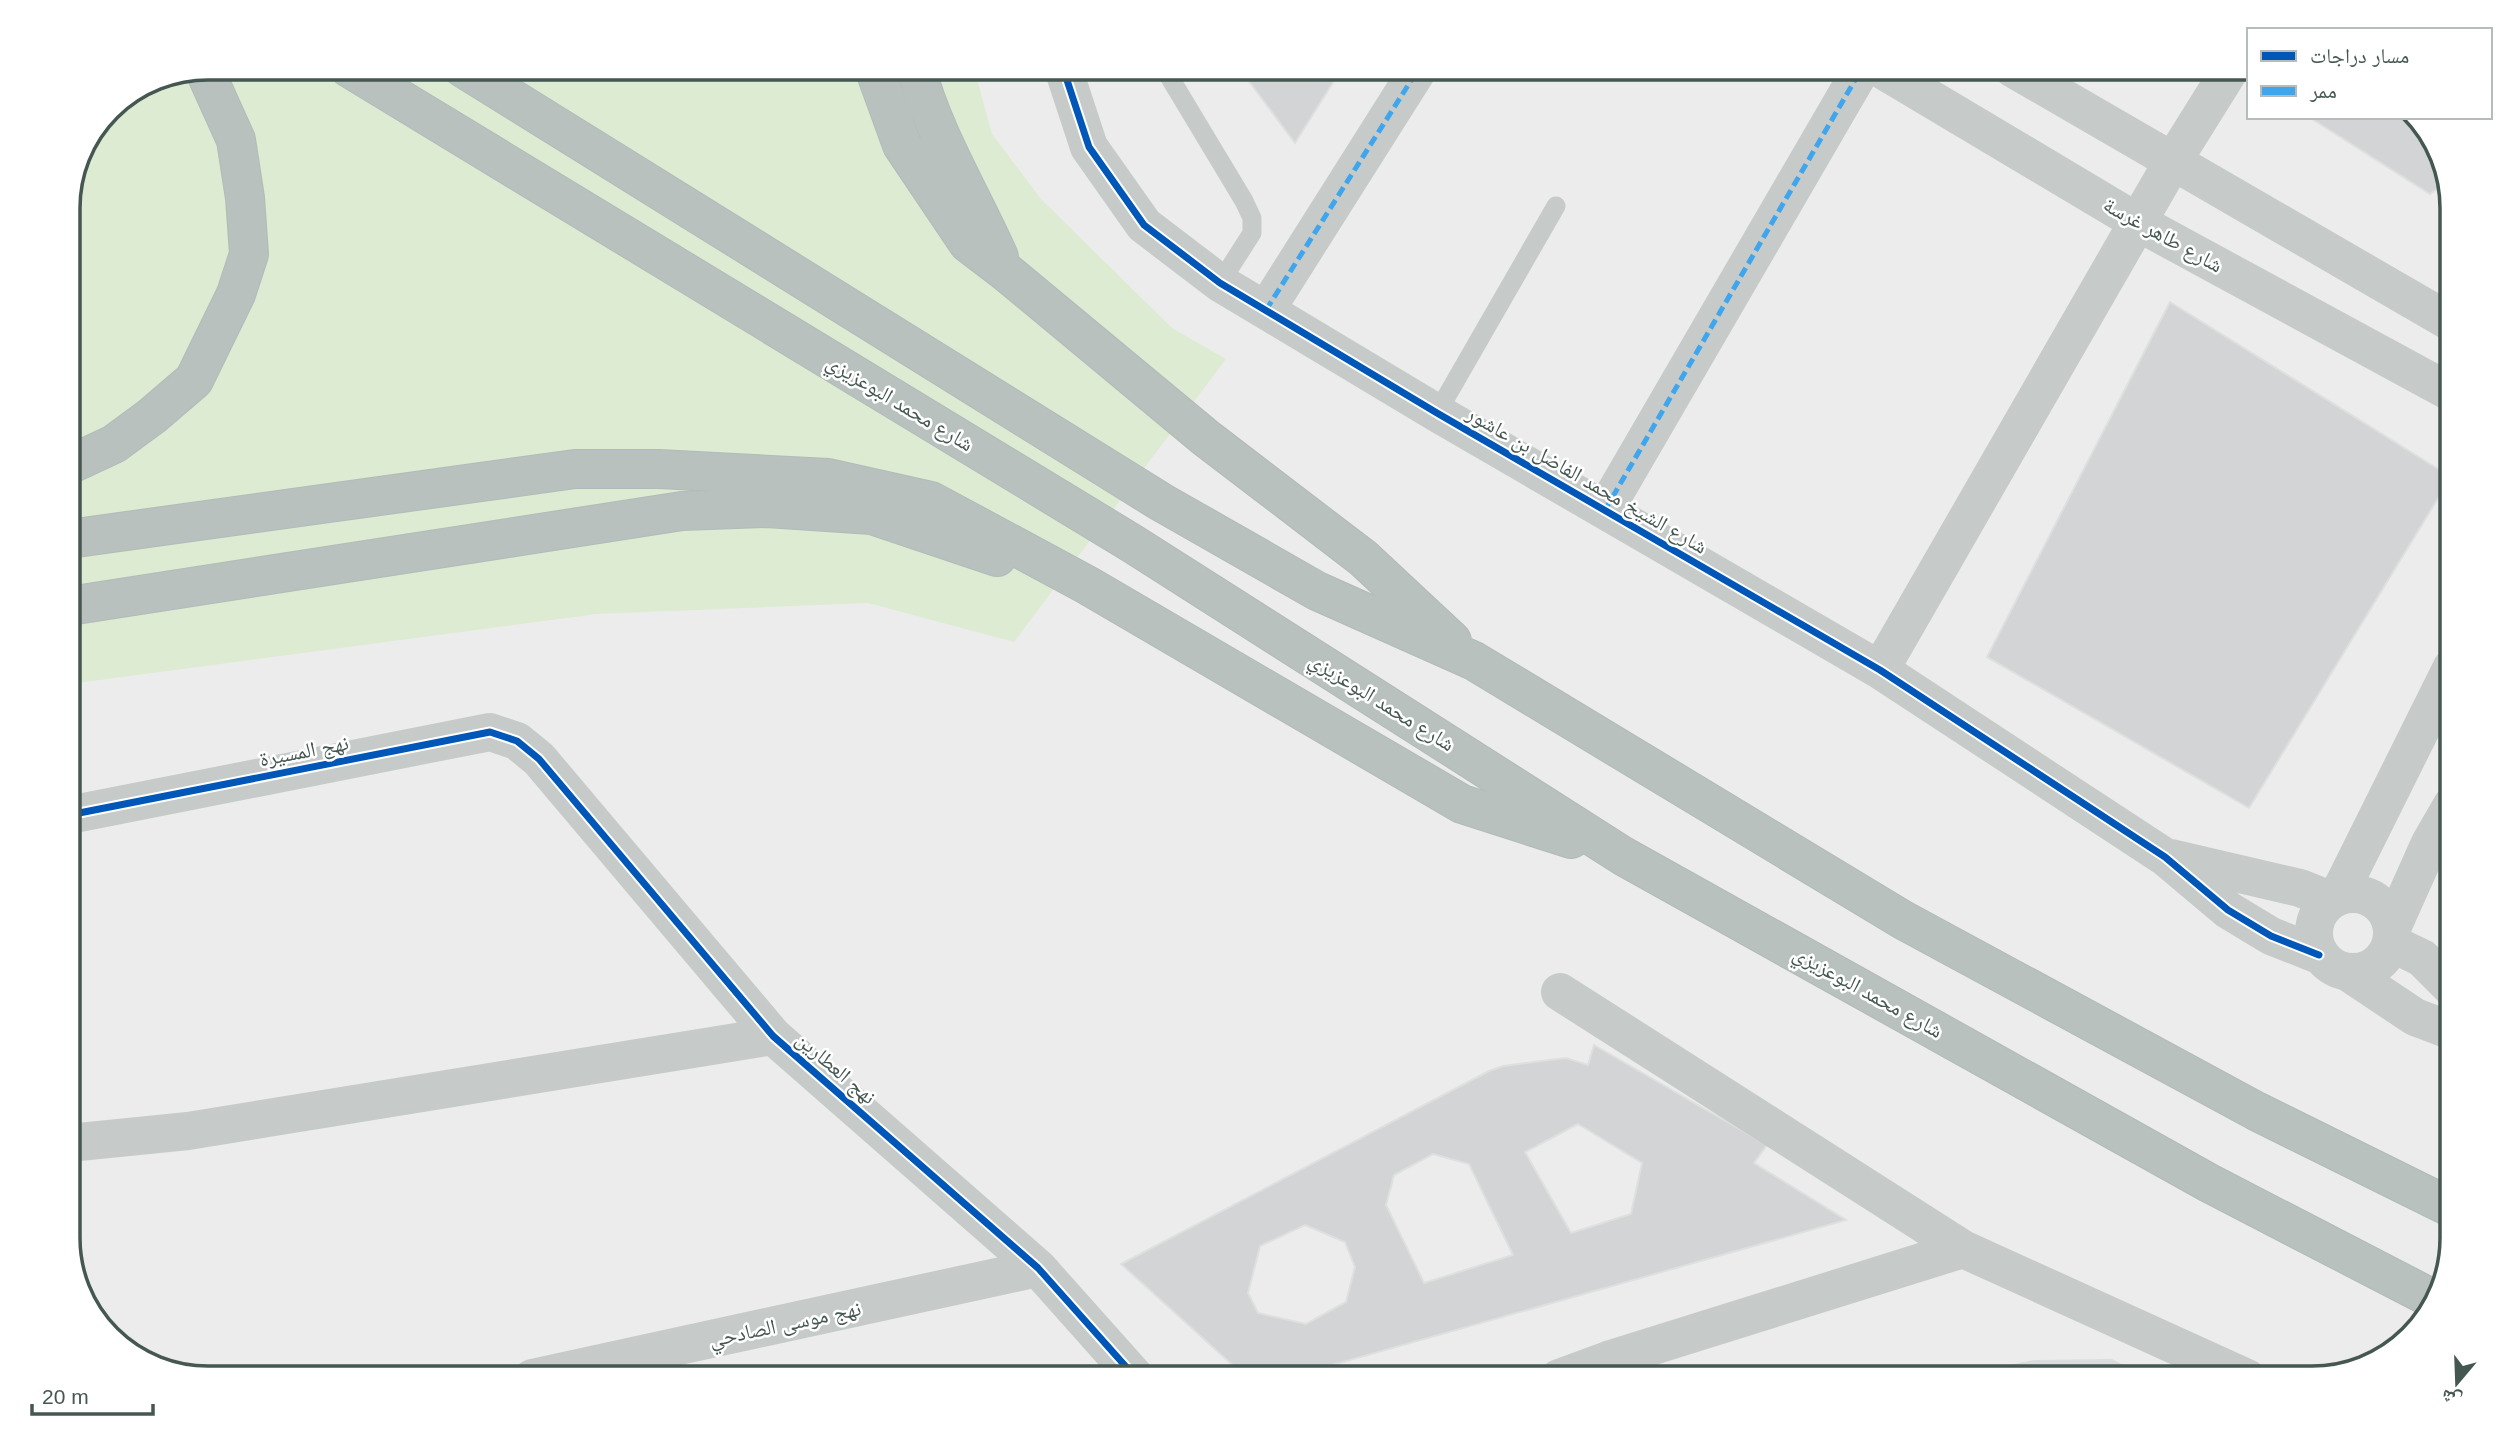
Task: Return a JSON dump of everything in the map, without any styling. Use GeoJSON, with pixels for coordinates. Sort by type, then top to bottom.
{"type":"FeatureCollection","features":[{"type":"Feature","properties":{"kind":"highway"},"geometry":{"type":"LineString","coordinates":[[81,460],[114,444],[194,380],[236,294],[248,254],[245,198],[236,140],[209,80]]}},
{"type":"Feature","properties":{"kind":"highway","name":"شارع محمد البوعزيزي"},"geometry":{"type":"LineString","coordinates":[[369,80],[1133,544],[1623,856],[2209,1183],[2425,1295]]}},
{"type":"Feature","properties":{"kind":"highway"},"geometry":{"type":"LineString","coordinates":[[482,80],[1161,502],[1317,591],[1474,661],[1903,920],[2256,1111],[2440,1202]]}},
{"type":"Feature","properties":{"kind":"highway"},"geometry":{"type":"LineString","coordinates":[[878,80],[902,145],[968,243],[1006,271],[1206,438],[1363,558],[1474,661]]}},
{"type":"Feature","properties":{"kind":"highway"},"geometry":{"type":"LineString","coordinates":[[919,80],[938,128],[1006,271]]}},
{"type":"Feature","properties":{"kind":"highway"},"geometry":{"type":"LineString","coordinates":[[81,537],[575,469],[659,468],[828,478],[931,501],[1087,585],[1462,804],[1623,856]]}},
{"type":"Feature","properties":{"kind":"highway"},"geometry":{"type":"LineString","coordinates":[[81,604],[682,511],[767,508],[872,515],[1087,585]]}},
{"type":"Feature","properties":{"kind":"street","name":"شارع الشيخ محمد الفاضل بن عاشور"},"geometry":{"type":"LineString","coordinates":[[1067,80],[1089,147],[1144,225],[1220,283],[1437,413],[1880,670],[2165,857]]}},
{"type":"Feature","properties":{"kind":"street"},"geometry":{"type":"LineString","coordinates":[[1266,310],[1411,80]]}},
{"type":"Feature","properties":{"kind":"street"},"geometry":{"type":"LineString","coordinates":[[1605,510],[1855,80]]}},
{"type":"Feature","properties":{"kind":"street","name":"شارع طاهر غرسة"},"geometry":{"type":"LineString","coordinates":[[1899,80],[2139,223],[2439,386]]}},
{"type":"Feature","properties":{"kind":"street"},"geometry":{"type":"LineString","coordinates":[[2033,80],[2439,316]]}},
{"type":"Feature","properties":{"kind":"street"},"geometry":{"type":"LineString","coordinates":[[1880,670],[2173,161],[2224,80]]}},
{"type":"Feature","properties":{"kind":"street"},"geometry":{"type":"LineString","coordinates":[[2334,898],[2439,692]]}},
{"type":"Feature","properties":{"kind":"street","name":"نهج المسيرة"},"geometry":{"type":"LineString","coordinates":[[81,813],[489,732],[517,741],[539,759]]}},
{"type":"Feature","properties":{"kind":"street","name":"نهج العطارين"},"geometry":{"type":"LineString","coordinates":[[539,759],[773,1036],[1038,1268],[1125,1366]]}},
{"type":"Feature","properties":{"kind":"street"},"geometry":{"type":"LineString","coordinates":[[2165,857],[2228,910],[2272,936],[2334,964],[2363,972],[2376,966],[2386,956],[2430,843],[2440,827]]}},
{"type":"Feature","properties":{"kind":"street"},"geometry":{"type":"LineString","coordinates":[[2165,857],[2300,887],[2334,898]]}},
{"type":"Feature","properties":{"kind":"street"},"geometry":{"type":"LineString","coordinates":[[2440,976],[2392,935],[2386,912],[2372,899],[2356,893],[2334,898],[2323,906],[2315,922],[2313,939],[2334,964],[2415,1017],[2440,1026]]}},
{"type":"Feature","properties":{"kind":"street"},"geometry":{"type":"LineString","coordinates":[[1560,992],[1964,1249],[2221,1366]]}},
{"type":"Feature","properties":{"kind":"street"},"geometry":{"type":"LineString","coordinates":[[81,1142],[188,1131],[773,1036]]}},
{"type":"Feature","properties":{"kind":"street"},"geometry":{"type":"LineString","coordinates":[[1592,1366],[1964,1249]]}},
{"type":"Feature","properties":{"kind":"street","name":"نهج موسى الصادحي"},"geometry":{"type":"LineString","coordinates":[[587,1366],[1038,1268]]}},
{"type":"Feature","properties":{"kind":"lane"},"geometry":{"type":"LineString","coordinates":[[1171,80],[1252,218],[1252,233],[1220,283]]}},
{"type":"Feature","properties":{"kind":"lane"},"geometry":{"type":"LineString","coordinates":[[1437,413],[1556,206]]}},
{"type":"Feature","properties":{"kind":"shaded area"},"geometry":{"type":"Polygon","coordinates":[[[2112,1359],[2126,1366],[2004,1366],[2034,1360],[2112,1359]]]}},
{"type":"Feature","properties":{"kind":"green space"},"geometry":{"type":"Polygon","coordinates":[[[209,80],[977,80],[992,134],[1041,199],[1172,328],[1226,359],[1014,642],[868,603],[597,614],[81,682],[81,201],[90,160],[102,138],[124,112],[168,87],[209,80]]]}},
{"type":"Feature","properties":{"kind":"building"},"geometry":{"type":"Polygon","coordinates":[[[1248,80],[1334,80],[1295,143],[1248,80]]]}},
{"type":"Feature","properties":{"kind":"building"},"geometry":{"type":"Polygon","coordinates":[[[2312,119],[2403,119],[2422,145],[2433,168],[2438,189],[2430,194],[2312,119]]]}},
{"type":"Feature","properties":{"kind":"building"},"geometry":{"type":"Polygon","coordinates":[[[2170,302],[2439,470],[2439,496],[2249,808],[1987,657],[2170,302]]]}},
{"type":"Feature","properties":{"kind":"building"},"geometry":{"type":"Polygon","coordinates":[[[1594,1045],[1767,1145],[1754,1163],[1846,1220],[1329,1366],[1234,1366],[1121,1264],[1489,1071],[1503,1066],[1566,1058],[1588,1065],[1594,1045]],[[1578,1124],[1525,1152],[1571,1233],[1631,1214],[1642,1163],[1578,1124]],[[1433,1154],[1394,1175],[1386,1205],[1424,1283],[1513,1255],[1469,1164],[1433,1154]],[[1305,1225],[1260,1246],[1248,1293],[1258,1313],[1306,1324],[1346,1302],[1355,1267],[1345,1242],[1305,1225]]]}},
{"type":"Feature","properties":{"kind":"marked path"},"geometry":{"type":"LineString","coordinates":[[1266,310],[1411,80]]}},
{"type":"Feature","properties":{"kind":"marked path"},"geometry":{"type":"LineString","coordinates":[[1605,510],[1855,80]]}},
{"type":"Feature","properties":{"kind":"cycle path"},"geometry":{"type":"LineString","coordinates":[[1067,80],[1089,147],[1144,225],[1220,283],[1437,413],[1880,670],[2165,857],[2228,910],[2271,936],[2319,955]]}},
{"type":"Feature","properties":{"kind":"cycle path"},"geometry":{"type":"LineString","coordinates":[[81,813],[490,732],[517,741],[539,759],[773,1036],[1038,1268],[1125,1366]]}}]}
